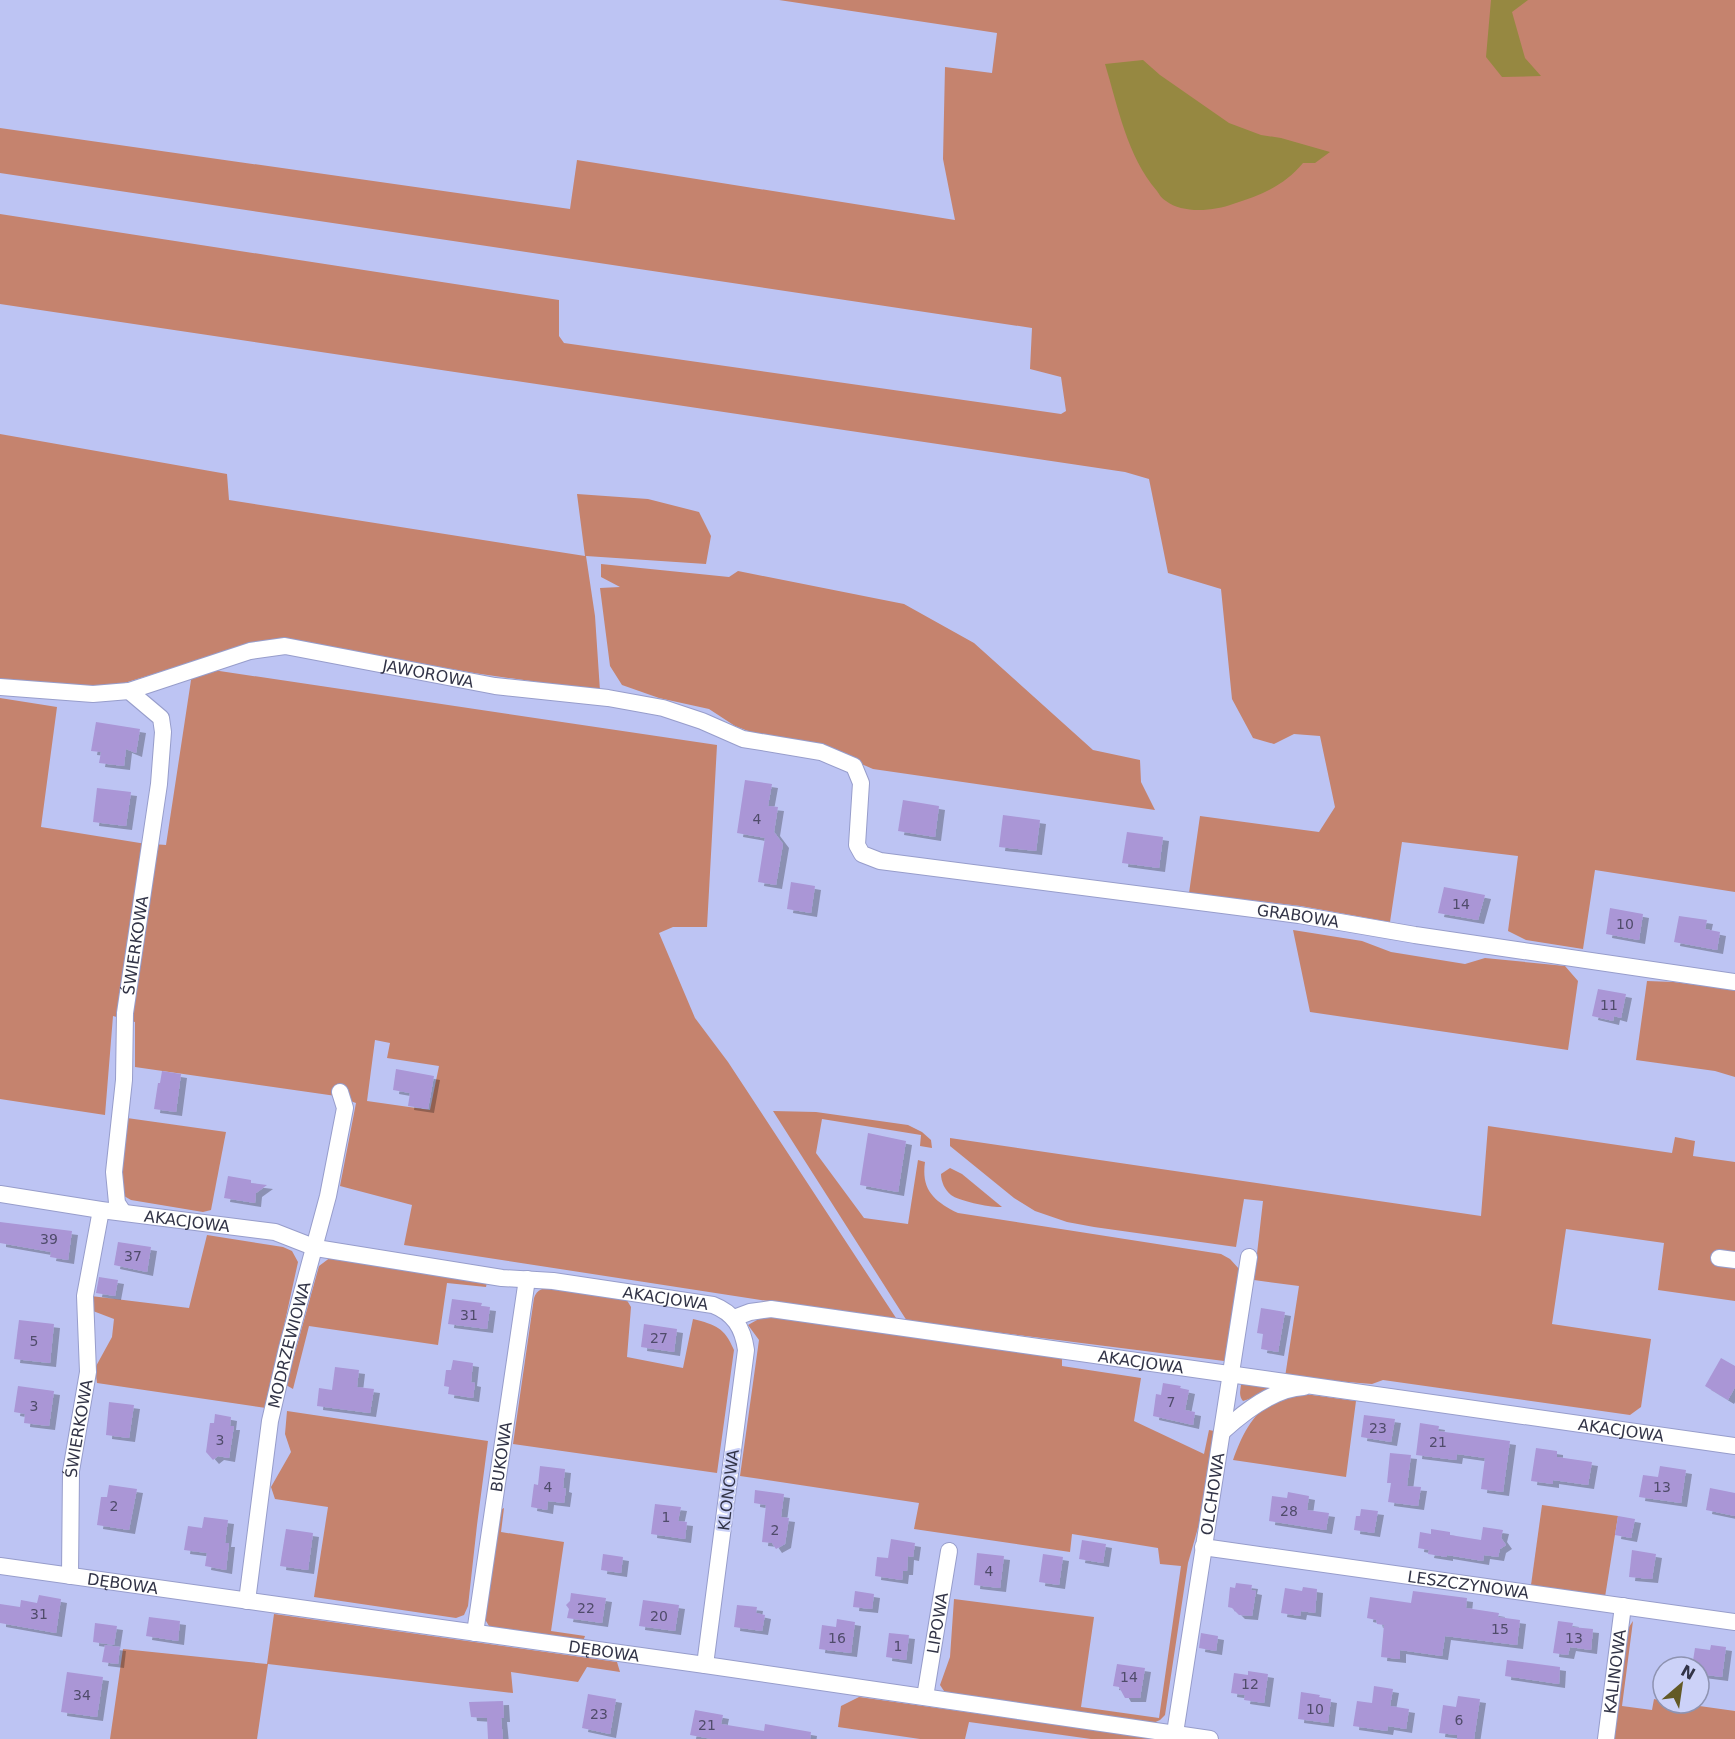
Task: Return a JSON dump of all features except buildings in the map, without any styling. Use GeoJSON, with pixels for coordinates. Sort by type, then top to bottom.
{"type":"FeatureCollection","features":[{"type":"Feature","properties":{"kind":"street","name":"JAWOROWA"},"geometry":{"type":"LineString","coordinates":[[0,687],[93,694],[129,691],[250,651],[285,646],[495,686],[608,698],[663,708],[702,721],[743,739],[820,752],[854,766],[861,783],[857,845],[862,854]]}},
{"type":"Feature","properties":{"kind":"street","name":"ŚWIERKOWA"},"geometry":{"type":"LineString","coordinates":[[123,1212],[117,1203],[114,1172],[124,1080],[125,1013],[159,784],[163,732],[161,718],[129,691]]}},
{"type":"Feature","properties":{"kind":"street","name":"GRABOWA"},"geometry":{"type":"LineString","coordinates":[[862,854],[880,861],[1299,915],[1415,935],[1735,982]]}},
{"type":"Feature","properties":{"kind":"street","name":"MODRZEWIOWA"},"geometry":{"type":"LineString","coordinates":[[247,1601],[270,1421],[328,1196],[345,1108],[340,1092]]}},
{"type":"Feature","properties":{"kind":"street","name":"AKACJOWA"},"geometry":{"type":"LineString","coordinates":[[0,1194],[101,1210],[274,1232],[316,1248],[502,1278],[527,1279],[713,1305],[734,1318],[750,1312],[771,1309],[1735,1446]]}},
{"type":"Feature","properties":{"kind":"street","name":"ŚWIERKOWA"},"geometry":{"type":"LineString","coordinates":[[70,1576],[71,1471],[88,1372],[85,1296],[101,1210]]}},
{"type":"Feature","properties":{"kind":"street","name":"OLCHOWA"},"geometry":{"type":"LineString","coordinates":[[1175,1733],[1249,1257]]}},
{"type":"Feature","properties":{"kind":"street","name":"BUKOWA"},"geometry":{"type":"LineString","coordinates":[[475,1633],[527,1279]]}},
{"type":"Feature","properties":{"kind":"street","name":"KLONOWA"},"geometry":{"type":"LineString","coordinates":[[705,1665],[746,1350],[744,1336],[734,1318]]}},
{"type":"Feature","properties":{"kind":"street","name":"AKACJOWA"},"geometry":{"type":"LineString","coordinates":[[1222,1431],[1256,1404],[1276,1395],[1298,1388],[1329,1387]]}},
{"type":"Feature","properties":{"kind":"street","name":"LESZCZYNOWA"},"geometry":{"type":"LineString","coordinates":[[1203,1546],[1735,1622]]}},
{"type":"Feature","properties":{"kind":"street","name":"LIPOWA"},"geometry":{"type":"LineString","coordinates":[[925,1697],[949,1551]]}},
{"type":"Feature","properties":{"kind":"street","name":"DĘBOWA"},"geometry":{"type":"LineString","coordinates":[[0,1566],[1210,1739]]}},
{"type":"Feature","properties":{"kind":"street","name":"KALINOWA"},"geometry":{"type":"LineString","coordinates":[[1606,1739],[1623,1606]]}},
{"type":"Feature","properties":{"kind":"shaded area"},"geometry":{"type":"Polygon","coordinates":[[[779,0],[1735,0],[1735,892],[1595,870],[1583,949],[1526,940],[1508,931],[1518,856],[1402,842],[1390,922],[1301,906],[1189,893],[1200,816],[1319,832],[1335,807],[1320,736],[1294,734],[1274,744],[1253,738],[1232,699],[1221,589],[1168,573],[1149,479],[1125,472],[0,304],[0,214],[559,300],[559,336],[564,343],[1061,414],[1066,411],[1061,377],[1030,369],[1032,328],[0,173],[0,128],[570,209],[577,160],[955,220],[943,159],[945,67],[992,73],[997,33],[779,0]]]}},
{"type":"Feature","properties":{"kind":"shaded area"},"geometry":{"type":"Polygon","coordinates":[[[1491,0],[1528,0],[1512,12],[1525,58],[1541,76],[1502,77],[1486,57],[1491,0]]]}},
{"type":"Feature","properties":{"kind":"shaded area"},"geometry":{"type":"Polygon","coordinates":[[[1143,60],[1160,75],[1229,123],[1261,135],[1281,138],[1330,152],[1315,163],[1303,163],[1280,184],[1243,201],[1208,210],[1190,210],[1173,205],[1161,196],[1138,162],[1125,130],[1105,64],[1143,60]]]}},
{"type":"Feature","properties":{"kind":"shaded area"},"geometry":{"type":"Polygon","coordinates":[[[0,434],[227,474],[229,500],[585,556],[577,494],[648,499],[699,512],[711,536],[706,564],[586,556],[595,616],[600,691],[474,673],[293,641],[218,654],[118,685],[80,688],[0,679],[0,434]]]}},
{"type":"Feature","properties":{"kind":"shaded area"},"geometry":{"type":"Polygon","coordinates":[[[601,564],[729,577],[738,571],[904,604],[974,643],[1093,750],[1140,760],[1141,782],[1155,810],[873,769],[850,759],[756,734],[735,726],[709,709],[659,698],[622,685],[610,666],[600,588],[620,587],[601,577],[601,564]]]}},
{"type":"Feature","properties":{"kind":"shaded area"},"geometry":{"type":"Polygon","coordinates":[[[193,667],[717,745],[707,927],[673,927],[659,933],[695,1018],[728,1062],[898,1321],[404,1245],[412,1205],[340,1186],[356,1103],[336,1096],[135,1067],[135,1022],[113,1016],[105,1115],[0,1099],[0,698],[57,707],[41,827],[166,845],[193,667]],[[375,1040],[367,1101],[430,1110],[439,1066],[387,1058],[390,1043],[375,1040]]]}},
{"type":"Feature","properties":{"kind":"shaded area"},"geometry":{"type":"Polygon","coordinates":[[[1293,930],[1362,941],[1391,952],[1465,964],[1485,958],[1565,966],[1578,981],[1568,1050],[1310,1012],[1293,930]]]}},
{"type":"Feature","properties":{"kind":"shaded area"},"geometry":{"type":"Polygon","coordinates":[[[1647,981],[1735,990],[1735,1077],[1715,1071],[1636,1060],[1647,981]]]}},
{"type":"Feature","properties":{"kind":"shaded area"},"geometry":{"type":"Polygon","coordinates":[[[773,1111],[816,1112],[908,1125],[931,1140],[932,1148],[920,1146],[921,1135],[822,1119],[816,1153],[864,1218],[908,1224],[918,1160],[925,1162],[925,1180],[931,1194],[942,1204],[958,1213],[1221,1254],[1230,1259],[1240,1270],[1232,1362],[907,1321],[773,1111]]]}},
{"type":"Feature","properties":{"kind":"shaded area"},"geometry":{"type":"Polygon","coordinates":[[[127,1118],[226,1132],[211,1210],[203,1212],[131,1200],[124,1196],[120,1174],[127,1118]]]}},
{"type":"Feature","properties":{"kind":"shaded area"},"geometry":{"type":"Polygon","coordinates":[[[1488,1126],[1672,1153],[1675,1137],[1695,1141],[1693,1156],[1735,1162],[1735,1301],[1658,1290],[1664,1243],[1566,1229],[1552,1324],[1651,1339],[1641,1407],[1630,1415],[1383,1380],[1372,1384],[1285,1377],[1299,1286],[1254,1280],[1263,1201],[1244,1199],[1236,1247],[1094,1227],[1067,1222],[1035,1211],[1014,1198],[950,1146],[950,1138],[1481,1216],[1488,1126]]]}},
{"type":"Feature","properties":{"kind":"shaded area"},"geometry":{"type":"Polygon","coordinates":[[[950,1168],[962,1174],[1002,1207],[976,1204],[951,1195],[944,1186],[941,1174],[950,1168]]]}},
{"type":"Feature","properties":{"kind":"shaded area"},"geometry":{"type":"Polygon","coordinates":[[[207,1235],[283,1247],[292,1251],[298,1262],[266,1408],[97,1383],[95,1368],[112,1337],[114,1319],[93,1311],[91,1296],[189,1308],[207,1235]]]}},
{"type":"Feature","properties":{"kind":"shaded area"},"geometry":{"type":"Polygon","coordinates":[[[331,1257],[487,1282],[486,1287],[447,1283],[438,1345],[309,1326],[293,1389],[286,1385],[319,1266],[331,1257]]]}},
{"type":"Feature","properties":{"kind":"shaded area"},"geometry":{"type":"Polygon","coordinates":[[[552,1286],[625,1297],[631,1307],[627,1357],[683,1368],[693,1319],[713,1325],[727,1336],[734,1350],[717,1473],[513,1444],[534,1298],[539,1291],[552,1286]]]}},
{"type":"Feature","properties":{"kind":"shaded area"},"geometry":{"type":"Polygon","coordinates":[[[766,1315],[1062,1355],[1062,1366],[1141,1378],[1134,1421],[1204,1454],[1209,1430],[1219,1432],[1203,1510],[1188,1563],[1165,1715],[1160,1720],[1151,1724],[946,1694],[940,1685],[950,1657],[954,1599],[1094,1617],[1081,1707],[1159,1718],[1181,1566],[1160,1564],[1158,1548],[1072,1534],[1070,1552],[914,1529],[919,1503],[740,1476],[759,1340],[748,1325],[766,1315]]]}},
{"type":"Feature","properties":{"kind":"shaded area"},"geometry":{"type":"Polygon","coordinates":[[[1261,1384],[1268,1388],[1255,1397],[1243,1401],[1240,1390],[1241,1385],[1261,1384]]]}},
{"type":"Feature","properties":{"kind":"shaded area"},"geometry":{"type":"Polygon","coordinates":[[[1312,1395],[1356,1401],[1346,1477],[1233,1460],[1241,1439],[1252,1421],[1267,1405],[1287,1396],[1312,1395]]]}},
{"type":"Feature","properties":{"kind":"shaded area"},"geometry":{"type":"Polygon","coordinates":[[[287,1411],[488,1441],[468,1606],[464,1615],[456,1618],[314,1597],[328,1507],[275,1499],[271,1487],[291,1452],[285,1434],[287,1411]]]}},
{"type":"Feature","properties":{"kind":"shaded area"},"geometry":{"type":"Polygon","coordinates":[[[1542,1505],[1618,1516],[1605,1597],[1531,1585],[1542,1505]]]}},
{"type":"Feature","properties":{"kind":"shaded area"},"geometry":{"type":"Polygon","coordinates":[[[504,1508],[501,1532],[564,1542],[551,1631],[585,1636],[582,1644],[514,1633],[489,1626],[483,1616],[498,1511],[504,1508]]]}},
{"type":"Feature","properties":{"kind":"shaded area"},"geometry":{"type":"Polygon","coordinates":[[[274,1614],[617,1662],[620,1672],[587,1667],[578,1682],[511,1672],[513,1693],[268,1664],[257,1739],[110,1739],[123,1649],[267,1664],[274,1614]]]}},
{"type":"Feature","properties":{"kind":"shaded area"},"geometry":{"type":"Polygon","coordinates":[[[1633,1621],[1622,1706],[1651,1710],[1651,1715],[1711,1715],[1711,1708],[1735,1711],[1735,1739],[1611,1739],[1627,1630],[1633,1621]]]}},
{"type":"Feature","properties":{"kind":"shaded area"},"geometry":{"type":"Polygon","coordinates":[[[859,1697],[1158,1739],[1091,1739],[969,1722],[965,1739],[920,1739],[838,1727],[841,1706],[859,1697]]]}}]}
